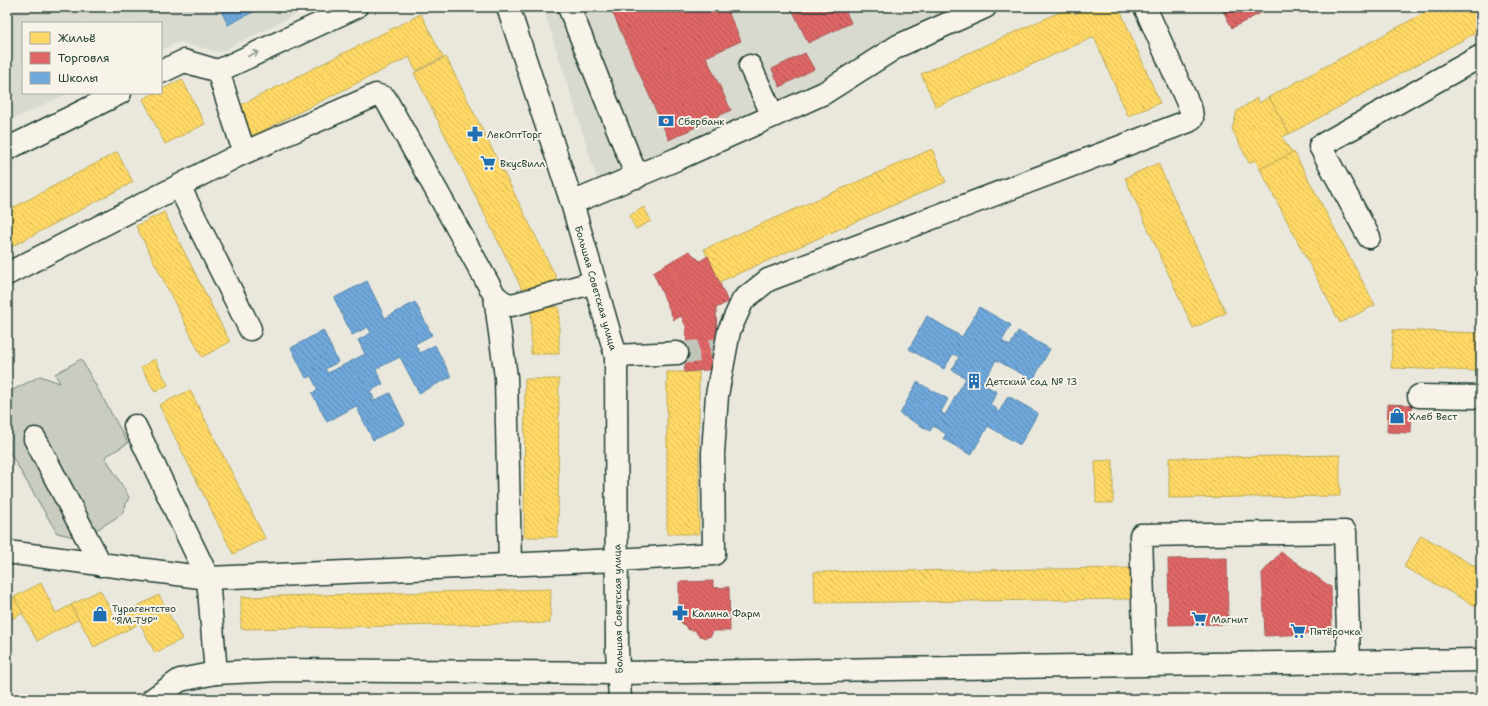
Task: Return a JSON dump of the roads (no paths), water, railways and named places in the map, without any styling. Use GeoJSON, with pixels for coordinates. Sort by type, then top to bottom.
{"type":"FeatureCollection","features":[{"type":"Feature","properties":{"kind":"street"},"geometry":{"type":"LineString","coordinates":[[162,72],[184,61],[218,71],[356,7]]}},
{"type":"Feature","properties":{"kind":"street","name":"Большая Советская улица"},"geometry":{"type":"LineString","coordinates":[[508,7],[572,203],[616,356],[617,560],[620,699]]}},
{"type":"Feature","properties":{"kind":"street"},"geometry":{"type":"LineString","coordinates":[[569,7],[637,177]]}},
{"type":"Feature","properties":{"kind":"street"},"geometry":{"type":"LineString","coordinates":[[572,203],[637,177],[824,93],[898,46],[954,13],[985,7]]}},
{"type":"Feature","properties":{"kind":"street"},"geometry":{"type":"LineString","coordinates":[[7,552],[208,578],[617,560],[714,554],[713,453],[716,395],[729,331],[743,300],[768,280],[1189,121],[1192,118],[1191,110],[1145,7]]}},
{"type":"Feature","properties":{"kind":"street"},"geometry":{"type":"LineString","coordinates":[[1369,237],[1320,146],[1481,56]]}},
{"type":"Feature","properties":{"kind":"street"},"geometry":{"type":"LineString","coordinates":[[750,66],[773,116]]}},
{"type":"Feature","properties":{"kind":"street"},"geometry":{"type":"LineString","coordinates":[[218,71],[244,152]]}},
{"type":"Feature","properties":{"kind":"street"},"geometry":{"type":"LineString","coordinates":[[7,149],[118,94]]}},
{"type":"Feature","properties":{"kind":"street"},"geometry":{"type":"LineString","coordinates":[[7,274],[244,152],[376,95],[385,98],[495,296],[506,377],[510,565]]}},
{"type":"Feature","properties":{"kind":"street"},"geometry":{"type":"LineString","coordinates":[[179,186],[250,329]]}},
{"type":"Feature","properties":{"kind":"street"},"geometry":{"type":"LineString","coordinates":[[495,296],[504,303],[512,306],[595,282]]}},
{"type":"Feature","properties":{"kind":"street"},"geometry":{"type":"LineString","coordinates":[[616,356],[677,353]]}},
{"type":"Feature","properties":{"kind":"street"},"geometry":{"type":"LineString","coordinates":[[1419,396],[1481,397]]}},
{"type":"Feature","properties":{"kind":"street"},"geometry":{"type":"LineString","coordinates":[[135,426],[208,578],[216,673]]}},
{"type":"Feature","properties":{"kind":"street"},"geometry":{"type":"LineString","coordinates":[[35,439],[101,565]]}},
{"type":"Feature","properties":{"kind":"street"},"geometry":{"type":"LineString","coordinates":[[1145,664],[1141,535],[1345,532],[1349,663]]}},
{"type":"Feature","properties":{"kind":"street"},"geometry":{"type":"LineString","coordinates":[[154,699],[180,680],[216,673],[278,670],[619,673],[1481,660]]}},
{"type":"Feature","properties":{"kind":"tunnel"},"geometry":{"type":"LineString","coordinates":[[677,353],[726,349]]}},
{"type":"Feature","properties":{"kind":"place","name":"Сбербанк"},"geometry":{"type":"Point","coordinates":[666,121]}},
{"type":"Feature","properties":{"kind":"place","name":"ЛекОптТорг"},"geometry":{"type":"Point","coordinates":[475,134]}},
{"type":"Feature","properties":{"kind":"place","name":"ВкусВилл"},"geometry":{"type":"Point","coordinates":[488,163]}},
{"type":"Feature","properties":{"kind":"place","name":"Детский сад № 13"},"geometry":{"type":"Point","coordinates":[974,381]}},
{"type":"Feature","properties":{"kind":"place","name":"Хлеб Вест"},"geometry":{"type":"Point","coordinates":[1397,416]}},
{"type":"Feature","properties":{"kind":"place","name":"Калина Фарм"},"geometry":{"type":"Point","coordinates":[680,613]}},
{"type":"Feature","properties":{"kind":"place","name":"Турагентство \"ЯМ-ТУР\""},"geometry":{"type":"Point","coordinates":[100,614]}},
{"type":"Feature","properties":{"kind":"place","name":"Магнит"},"geometry":{"type":"Point","coordinates":[1199,619]}},
{"type":"Feature","properties":{"kind":"place","name":"Пятёрочка"},"geometry":{"type":"Point","coordinates":[1298,631]}}]}
